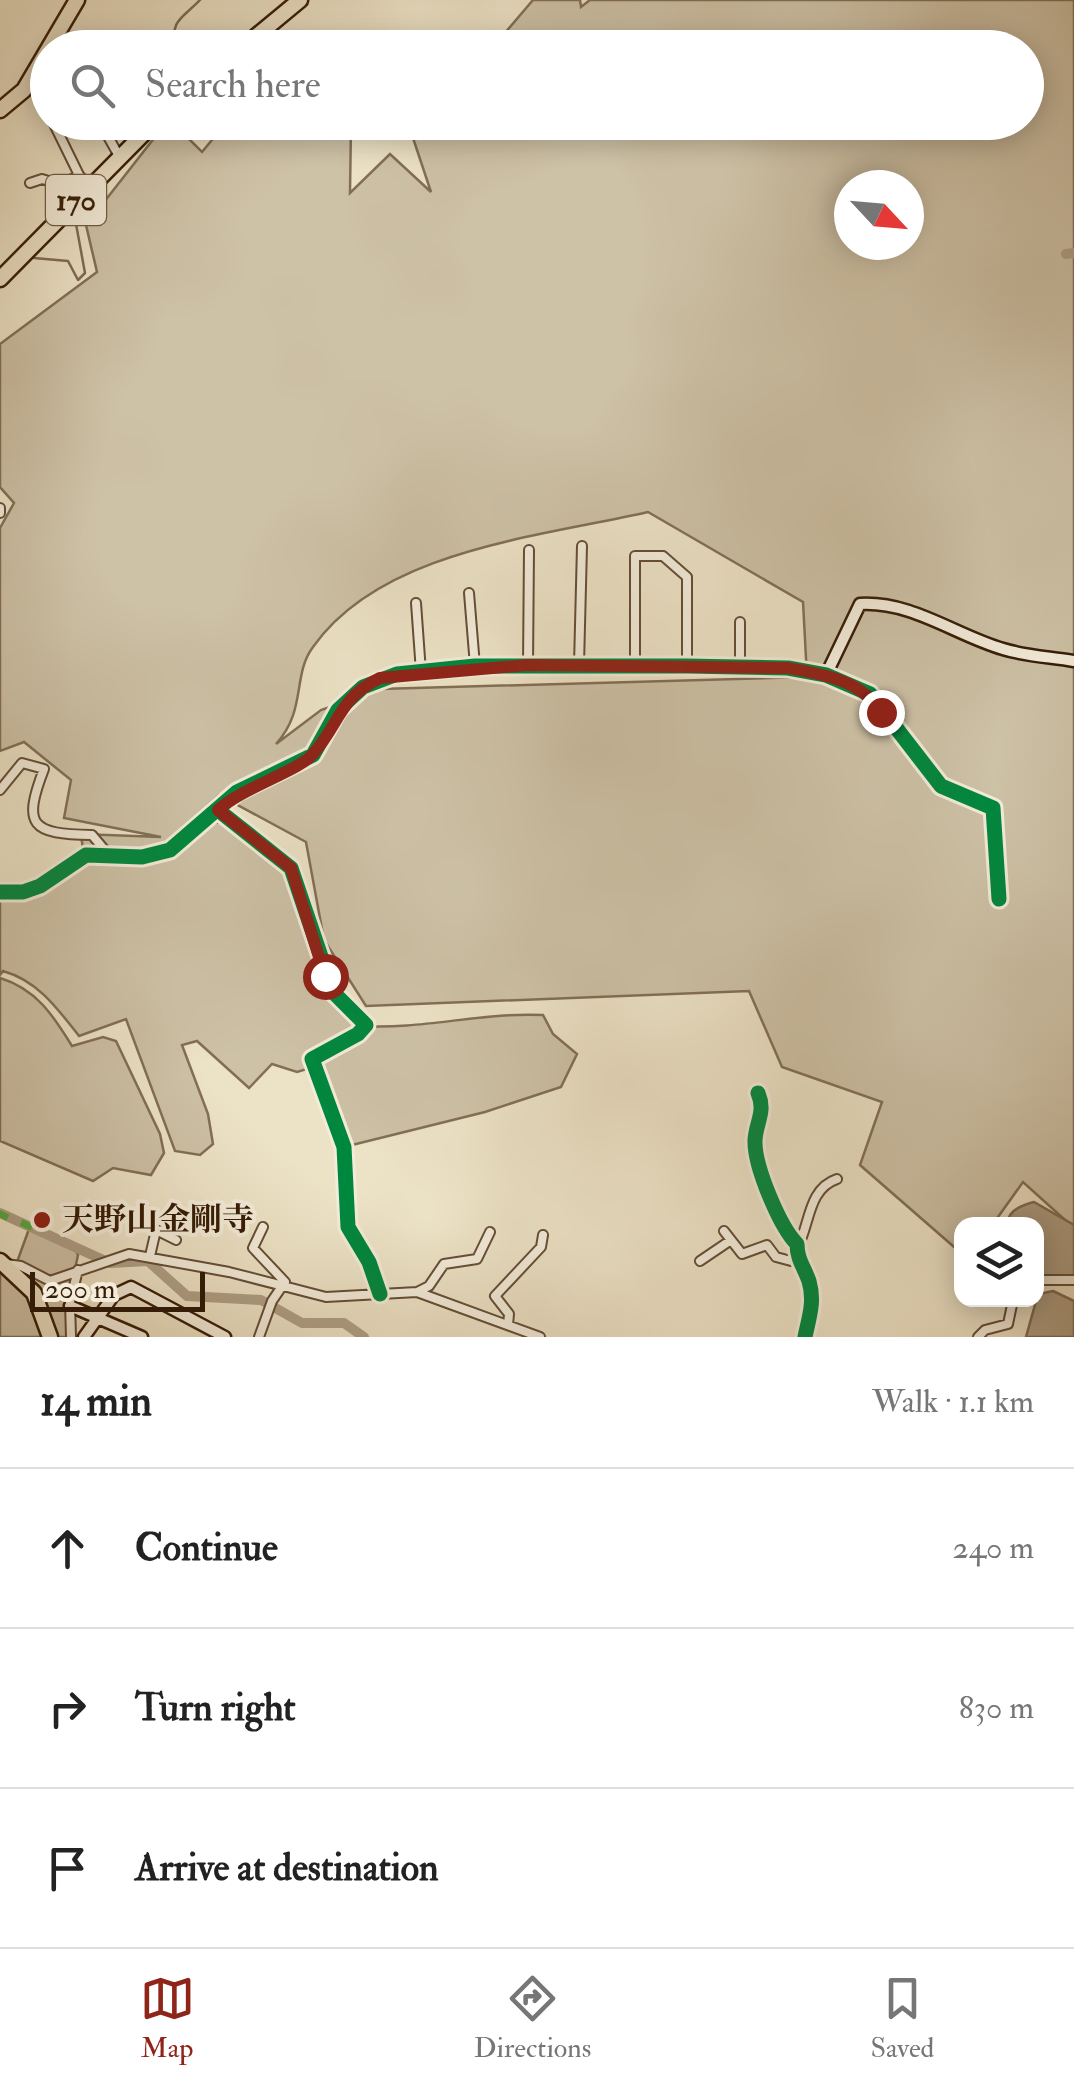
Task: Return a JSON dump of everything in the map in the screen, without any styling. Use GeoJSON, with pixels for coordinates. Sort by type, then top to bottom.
{"type":"FeatureCollection","features":[{"type":"Feature","properties":{"kind":"highway"},"geometry":{"type":"LineString","coordinates":[[59,30],[76,0]]}},
{"type":"Feature","properties":{"kind":"highway"},"geometry":{"type":"LineString","coordinates":[[264,30],[300,0]]}},
{"type":"Feature","properties":{"kind":"highway"},"geometry":{"type":"LineString","coordinates":[[0,110],[24,90],[30,80]]}},
{"type":"Feature","properties":{"kind":"highway","name":"170"},"geometry":{"type":"LineString","coordinates":[[0,279],[84,180],[135,140]]}},
{"type":"Feature","properties":{"kind":"highway"},"geometry":{"type":"LineString","coordinates":[[3,1263],[34,1293],[50,1337]]}},
{"type":"Feature","properties":{"kind":"street"},"geometry":{"type":"LineString","coordinates":[[30,183],[42,179],[62,185],[84,180],[62,140]]}},
{"type":"Feature","properties":{"kind":"street"},"geometry":{"type":"LineString","coordinates":[[110,140],[118,156]]}},
{"type":"Feature","properties":{"kind":"street"},"geometry":{"type":"LineString","coordinates":[[579,665],[582,546]]}},
{"type":"Feature","properties":{"kind":"street"},"geometry":{"type":"LineString","coordinates":[[528,665],[529,550]]}},
{"type":"Feature","properties":{"kind":"street"},"geometry":{"type":"LineString","coordinates":[[635,665],[635,556],[663,556],[687,577],[687,666]]}},
{"type":"Feature","properties":{"kind":"street"},"geometry":{"type":"LineString","coordinates":[[469,593],[475,666]]}},
{"type":"Feature","properties":{"kind":"street"},"geometry":{"type":"LineString","coordinates":[[416,603],[422,672]]}},
{"type":"Feature","properties":{"kind":"street"},"geometry":{"type":"LineString","coordinates":[[826,675],[860,604],[906,609],[1005,650],[1074,661]]}},
{"type":"Feature","properties":{"kind":"street"},"geometry":{"type":"LineString","coordinates":[[740,622],[740,668]]}},
{"type":"Feature","properties":{"kind":"street"},"geometry":{"type":"LineString","coordinates":[[0,892],[23,892],[40,886],[86,855],[142,857],[170,850],[238,792],[313,755],[338,710],[363,686],[380,678],[475,666],[635,665],[826,675],[870,694],[941,786],[993,808],[999,899]]}},
{"type":"Feature","properties":{"kind":"street"},"geometry":{"type":"LineString","coordinates":[[0,790],[22,763],[44,769],[30,805],[35,821],[50,832],[92,835],[109,855]]}},
{"type":"Feature","properties":{"kind":"street"},"geometry":{"type":"LineString","coordinates":[[218,810],[291,868],[333,992],[366,1025],[358,1034],[312,1059],[344,1147],[348,1228],[369,1262],[380,1294]]}},
{"type":"Feature","properties":{"kind":"street"},"geometry":{"type":"LineString","coordinates":[[758,1093],[762,1120],[756,1146],[767,1192],[810,1285],[812,1315],[805,1337]]}},
{"type":"Feature","properties":{"kind":"street"},"geometry":{"type":"LineString","coordinates":[[724,1231],[742,1254],[767,1245],[776,1256],[791,1261],[815,1200],[823,1186],[837,1179]]}},
{"type":"Feature","properties":{"kind":"street"},"geometry":{"type":"LineString","coordinates":[[259,1337],[271,1304],[285,1282],[253,1248],[263,1227]]}},
{"type":"Feature","properties":{"kind":"street"},"geometry":{"type":"LineString","coordinates":[[150,1256],[154,1232],[176,1240]]}},
{"type":"Feature","properties":{"kind":"street"},"geometry":{"type":"LineString","coordinates":[[3,1263],[21,1266],[50,1281],[130,1254],[326,1297],[417,1292],[429,1286],[444,1264],[472,1262],[482,1255],[490,1232]]}},
{"type":"Feature","properties":{"kind":"street"},"geometry":{"type":"LineString","coordinates":[[508,1326],[510,1317],[495,1296],[541,1246],[543,1235]]}},
{"type":"Feature","properties":{"kind":"street"},"geometry":{"type":"LineString","coordinates":[[700,1261],[732,1240]]}},
{"type":"Feature","properties":{"kind":"street"},"geometry":{"type":"LineString","coordinates":[[71,1337],[70,1306],[78,1270]]}},
{"type":"Feature","properties":{"kind":"street"},"geometry":{"type":"LineString","coordinates":[[1044,1280],[1074,1280]]}},
{"type":"Feature","properties":{"kind":"street"},"geometry":{"type":"LineString","coordinates":[[429,1286],[444,1296],[443,1302]]}},
{"type":"Feature","properties":{"kind":"street"},"geometry":{"type":"LineString","coordinates":[[84,1337],[114,1295],[137,1288],[225,1337]]}},
{"type":"Feature","properties":{"kind":"street"},"geometry":{"type":"LineString","coordinates":[[417,1292],[540,1337]]}},
{"type":"Feature","properties":{"kind":"street"},"geometry":{"type":"LineString","coordinates":[[70,1306],[142,1337]]}},
{"type":"Feature","properties":{"kind":"street"},"geometry":{"type":"LineString","coordinates":[[978,1337],[985,1330],[1008,1324],[1012,1307]]}},
{"type":"Feature","properties":{"kind":"shaded area"},"geometry":{"type":"Polygon","coordinates":[[[533,0],[580,0],[581,7],[590,0],[1074,0],[1074,1228],[1023,1182],[998,1217],[954,1217],[954,1247],[860,1165],[882,1102],[782,1067],[749,991],[366,1006],[324,940],[306,842],[219,795],[170,838],[176,852],[212,823],[226,822],[282,862],[295,880],[332,999],[360,1026],[543,1015],[553,1034],[577,1054],[561,1087],[485,1112],[348,1146],[320,1065],[297,1072],[272,1064],[249,1088],[197,1041],[182,1045],[208,1114],[213,1144],[200,1155],[175,1151],[126,1019],[79,1036],[55,1006],[27,981],[3,971],[0,975],[0,896],[11,899],[85,866],[81,834],[161,837],[64,818],[71,780],[24,742],[0,751],[0,528],[14,503],[0,487],[0,344],[97,272],[86,225],[153,140],[190,140],[202,152],[212,140],[351,140],[350,193],[390,154],[431,192],[414,140],[1044,140],[1044,30],[507,30],[533,0]],[[648,512],[465,552],[379,588],[342,614],[313,647],[303,669],[292,718],[276,744],[321,710],[380,689],[807,677],[803,602],[648,512]]]}},
{"type":"Feature","properties":{"kind":"shaded area"},"geometry":{"type":"Polygon","coordinates":[[[0,978],[34,996],[72,1046],[103,1037],[116,1041],[160,1134],[164,1153],[151,1175],[113,1168],[93,1181],[0,1141],[0,978]]]}},
{"type":"Feature","properties":{"kind":"shaded area"},"geometry":{"type":"Polygon","coordinates":[[[1034,1202],[1074,1225],[1074,1276],[1044,1277],[1044,1217],[1009,1217],[1020,1207],[1034,1202]]]}},
{"type":"Feature","properties":{"kind":"shaded area"},"geometry":{"type":"Polygon","coordinates":[[[29,1229],[74,1247],[78,1255],[75,1269],[54,1278],[17,1262],[29,1229]]]}},
{"type":"Feature","properties":{"kind":"shaded area"},"geometry":{"type":"Polygon","coordinates":[[[0,1266],[28,1291],[46,1337],[0,1337],[0,1266]]]}},
{"type":"Feature","properties":{"kind":"shaded area"},"geometry":{"type":"Polygon","coordinates":[[[17,1266],[37,1278],[73,1276],[67,1337],[53,1337],[17,1266]]]}},
{"type":"Feature","properties":{"kind":"shaded area"},"geometry":{"type":"Polygon","coordinates":[[[1053,1291],[1074,1301],[1074,1337],[1026,1337],[1034,1307],[1044,1307],[1044,1293],[1053,1291]]]}},
{"type":"Feature","properties":{"kind":"waterway"},"geometry":{"type":"LineString","coordinates":[[174,30],[200,0]]}},
{"type":"Feature","properties":{"kind":"waterway"},"geometry":{"type":"LineString","coordinates":[[34,258],[68,261],[78,280],[85,273],[74,213]]}},
{"type":"Feature","properties":{"kind":"waterway"},"geometry":{"type":"LineString","coordinates":[[1066,254],[1074,253]]}},
{"type":"Feature","properties":{"kind":"waterway"},"geometry":{"type":"LineString","coordinates":[[0,1213],[110,1263],[148,1261],[187,1296],[261,1300],[302,1323],[344,1323],[364,1337]]}},
{"type":"Feature","properties":{"kind":"marked path"},"geometry":{"type":"LineString","coordinates":[[1,1218],[4,1212]]}},
{"type":"Feature","properties":{"kind":"marked path"},"geometry":{"type":"LineString","coordinates":[[25,1228],[28,1222]]}},
{"type":"Feature","properties":{"kind":"cycle path"},"geometry":{"type":"LineString","coordinates":[[0,892],[23,892],[40,886],[86,855],[142,857],[170,850],[237,792],[313,755],[338,710],[363,687],[397,674],[475,666],[687,666],[788,668],[826,675],[870,694],[941,786],[993,808],[999,899]]}},
{"type":"Feature","properties":{"kind":"cycle path"},"geometry":{"type":"LineString","coordinates":[[218,810],[291,868],[333,992],[366,1025],[358,1034],[312,1059],[344,1147],[348,1227],[369,1262],[380,1294]]}},
{"type":"Feature","properties":{"kind":"cycle path"},"geometry":{"type":"LineString","coordinates":[[758,1093],[761,1111],[755,1140],[763,1180],[797,1244],[811,1289],[805,1337]]}},
{"type":"Feature","properties":{"kind":"place","name":"天野山金剛寺"},"geometry":{"type":"Point","coordinates":[42,1220]}},
{"type":"Feature","properties":{"kind":"route"},"geometry":{"type":"LineString","coordinates":[[325,976],[291,868],[281,856],[218,810],[238,792],[313,755],[338,710],[363,686],[397,674],[475,666],[788,668],[826,675],[870,694],[881,712]]}}]}
